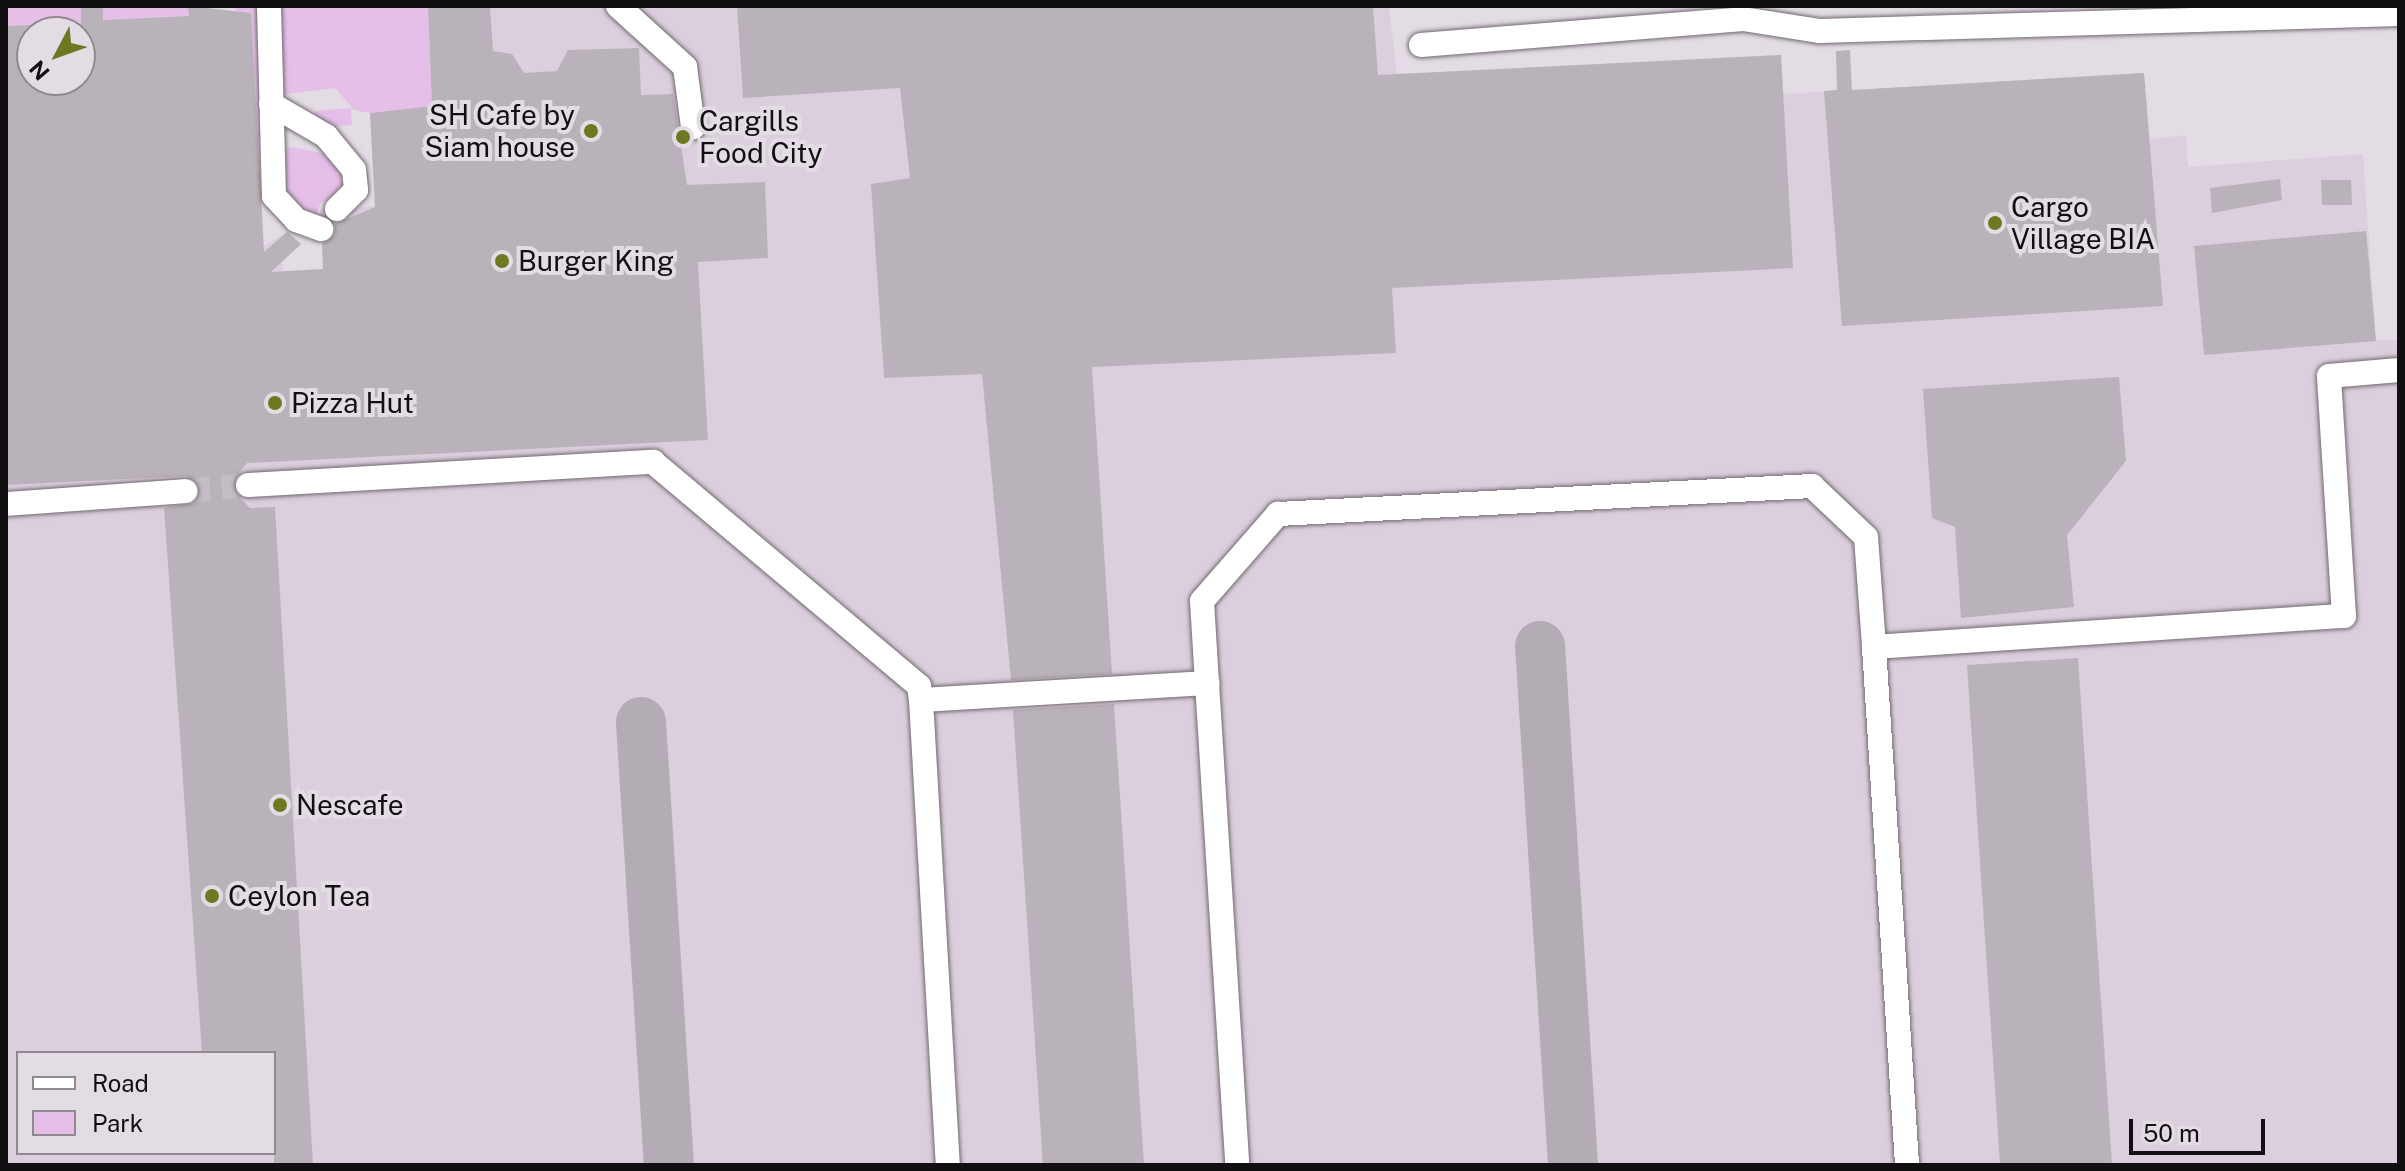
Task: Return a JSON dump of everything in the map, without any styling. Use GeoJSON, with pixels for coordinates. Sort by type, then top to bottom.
{"type":"FeatureCollection","features":[{"type":"Feature","properties":{"kind":"lane"},"geometry":{"type":"LineString","coordinates":[[269,6],[274,196],[296,220],[321,229]]}},
{"type":"Feature","properties":{"kind":"lane"},"geometry":{"type":"LineString","coordinates":[[618,6],[685,67],[693,127]]}},
{"type":"Feature","properties":{"kind":"lane"},"geometry":{"type":"LineString","coordinates":[[1421,45],[1743,19],[1820,31],[2167,13],[2399,14]]}},
{"type":"Feature","properties":{"kind":"lane"},"geometry":{"type":"LineString","coordinates":[[271,104],[326,136],[354,170],[356,190],[337,209]]}},
{"type":"Feature","properties":{"kind":"lane"},"geometry":{"type":"LineString","coordinates":[[1874,647],[2344,616],[2329,376],[2399,370]]}},
{"type":"Feature","properties":{"kind":"lane"},"geometry":{"type":"LineString","coordinates":[[248,485],[653,462],[919,686],[948,1165]]}},
{"type":"Feature","properties":{"kind":"lane"},"geometry":{"type":"LineString","coordinates":[[1237,1165],[1202,601],[1278,514],[1812,486],[1866,537],[1907,1165]]}},
{"type":"Feature","properties":{"kind":"lane"},"geometry":{"type":"LineString","coordinates":[[6,504],[186,491]]}},
{"type":"Feature","properties":{"kind":"lane"},"geometry":{"type":"LineString","coordinates":[[921,700],[1207,683]]}},
{"type":"Feature","properties":{"kind":"shaded area"},"geometry":{"type":"Polygon","coordinates":[[[81,6],[103,6],[104,20],[188,15],[188,6],[251,13],[264,246],[288,231],[301,244],[282,262],[283,271],[323,269],[320,209],[375,206],[370,113],[432,106],[428,6],[1389,6],[1397,74],[1781,55],[1783,94],[2144,73],[2150,139],[2186,135],[2188,167],[2363,154],[2376,340],[2399,340],[2399,1165],[6,1165],[6,26],[16,25],[16,96],[96,96],[96,16],[82,16],[81,6]]]}},
{"type":"Feature","properties":{"kind":"green space"},"geometry":{"type":"Polygon","coordinates":[[[6,6],[81,6],[82,16],[16,16],[16,25],[6,26],[6,6]]]}},
{"type":"Feature","properties":{"kind":"green space"},"geometry":{"type":"Polygon","coordinates":[[[103,6],[188,6],[189,15],[103,20],[103,6]]]}},
{"type":"Feature","properties":{"kind":"green space"},"geometry":{"type":"Polygon","coordinates":[[[235,6],[258,6],[268,152],[259,153],[251,13],[236,13],[235,6]]]}},
{"type":"Feature","properties":{"kind":"green space"},"geometry":{"type":"Polygon","coordinates":[[[275,6],[428,6],[432,106],[370,113],[354,110],[335,88],[279,95],[275,6]]]}},
{"type":"Feature","properties":{"kind":"green space"},"geometry":{"type":"Polygon","coordinates":[[[351,108],[352,125],[323,128],[315,119],[315,111],[351,108]]]}},
{"type":"Feature","properties":{"kind":"green space"},"geometry":{"type":"Polygon","coordinates":[[[290,147],[328,154],[351,176],[343,193],[320,203],[315,222],[284,201],[284,150],[290,147]]]}},
{"type":"Feature","properties":{"kind":"building"},"geometry":{"type":"Polygon","coordinates":[[[81,6],[103,6],[103,20],[189,16],[188,6],[251,13],[264,252],[287,232],[301,244],[271,272],[323,269],[322,244],[335,235],[335,224],[375,207],[370,113],[432,106],[428,6],[490,6],[493,51],[512,54],[524,73],[557,71],[568,50],[639,48],[641,95],[673,94],[687,185],[765,182],[768,258],[698,262],[708,440],[247,463],[234,479],[235,493],[250,508],[275,507],[313,1165],[274,1165],[276,1051],[202,1051],[164,508],[195,503],[199,483],[185,476],[6,485],[6,26],[16,26],[16,96],[96,96],[96,16],[81,16],[81,6]]]}},
{"type":"Feature","properties":{"kind":"building"},"geometry":{"type":"Polygon","coordinates":[[[737,6],[1373,6],[1378,75],[1781,55],[1793,268],[1392,288],[1396,353],[1092,367],[1112,674],[1011,680],[982,374],[884,378],[871,184],[910,178],[900,88],[743,98],[737,6]]]}},
{"type":"Feature","properties":{"kind":"building","name":"Cargo Village BIA"},"geometry":{"type":"Polygon","coordinates":[[[1850,50],[1852,90],[2144,73],[2163,306],[1842,326],[1824,91],[1837,90],[1836,51],[1850,50]]]}},
{"type":"Feature","properties":{"kind":"building"},"geometry":{"type":"Polygon","coordinates":[[[2280,179],[2282,200],[2212,213],[2210,188],[2280,179]]]}},
{"type":"Feature","properties":{"kind":"building"},"geometry":{"type":"Polygon","coordinates":[[[2321,180],[2351,180],[2352,205],[2322,205],[2321,180]]]}},
{"type":"Feature","properties":{"kind":"building"},"geometry":{"type":"Polygon","coordinates":[[[2366,231],[2376,341],[2204,355],[2194,246],[2366,231]]]}},
{"type":"Feature","properties":{"kind":"building"},"geometry":{"type":"Polygon","coordinates":[[[2119,377],[2126,461],[2067,535],[2074,607],[1961,618],[1955,527],[1932,518],[1923,389],[2119,377]]]}},
{"type":"Feature","properties":{"kind":"building"},"geometry":{"type":"Polygon","coordinates":[[[2078,658],[2112,1165],[2000,1165],[1967,665],[2078,658]]]}},
{"type":"Feature","properties":{"kind":"building"},"geometry":{"type":"Polygon","coordinates":[[[1114,704],[1144,1165],[1043,1165],[1013,710],[1114,704]]]}},
{"type":"Feature","properties":{"kind":"taxiway"},"geometry":{"type":"LineString","coordinates":[[1540,646],[1573,1165]]}},
{"type":"Feature","properties":{"kind":"taxiway"},"geometry":{"type":"LineString","coordinates":[[641,722],[669,1165]]}},
{"type":"Feature","properties":{"kind":"tunnel"},"geometry":{"type":"LineString","coordinates":[[186,491],[248,485]]}},
{"type":"Feature","properties":{"kind":"place","name":"SH Cafe by Siam house"},"geometry":{"type":"Point","coordinates":[591,131]}},
{"type":"Feature","properties":{"kind":"place","name":"Cargills Food City"},"geometry":{"type":"Point","coordinates":[683,137]}},
{"type":"Feature","properties":{"kind":"place","name":"Cargo Village BIA"},"geometry":{"type":"Point","coordinates":[1995,223]}},
{"type":"Feature","properties":{"kind":"place","name":"Burger King"},"geometry":{"type":"Point","coordinates":[502,261]}},
{"type":"Feature","properties":{"kind":"place","name":"Pizza Hut"},"geometry":{"type":"Point","coordinates":[275,403]}},
{"type":"Feature","properties":{"kind":"place","name":"Nescafe"},"geometry":{"type":"Point","coordinates":[280,805]}},
{"type":"Feature","properties":{"kind":"place","name":"Ceylon Tea"},"geometry":{"type":"Point","coordinates":[212,896]}}]}
